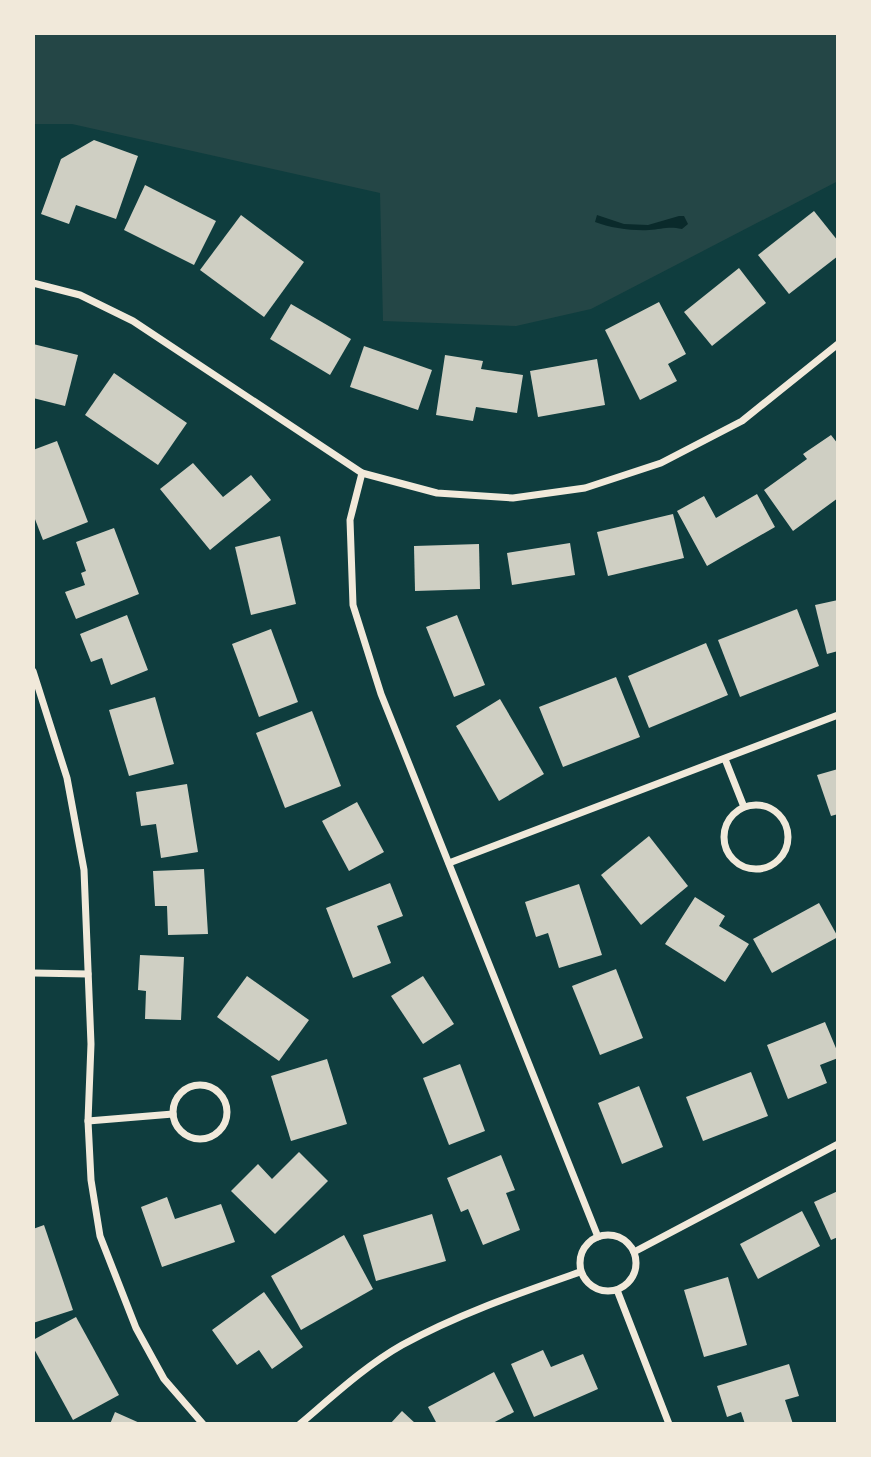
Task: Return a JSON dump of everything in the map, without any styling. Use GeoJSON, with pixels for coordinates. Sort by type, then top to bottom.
{"type":"FeatureCollection","features":[{"type":"Feature","properties":{"kind":"street"},"geometry":{"type":"LineString","coordinates":[[33,283],[80,295],[133,321],[362,473],[437,493],[513,498],[585,488],[661,463],[742,421],[838,344]]}},
{"type":"Feature","properties":{"kind":"street"},"geometry":{"type":"LineString","coordinates":[[362,473],[350,520],[353,606],[381,694],[598,1237]]}},
{"type":"Feature","properties":{"kind":"street"},"geometry":{"type":"LineString","coordinates":[[33,671],[67,778],[84,870],[91,1044],[88,1121],[91,1180],[100,1236],[136,1328],[164,1379],[203,1424]]}},
{"type":"Feature","properties":{"kind":"street"},"geometry":{"type":"LineString","coordinates":[[449,863],[838,715]]}},
{"type":"Feature","properties":{"kind":"street"},"geometry":{"type":"LineString","coordinates":[[725,759],[744,807]]}},
{"type":"Feature","properties":{"kind":"street"},"geometry":{"type":"LineString","coordinates":[[766,806],[776,811],[788,830],[784,852],[768,867],[746,867],[728,853],[724,832],[728,821],[744,807],[766,806]]}},
{"type":"Feature","properties":{"kind":"street"},"geometry":{"type":"LineString","coordinates":[[33,973],[88,974]]}},
{"type":"Feature","properties":{"kind":"street"},"geometry":{"type":"LineString","coordinates":[[198,1085],[217,1091],[227,1110],[220,1129],[202,1139],[182,1132],[173,1114],[179,1094],[198,1085]]}},
{"type":"Feature","properties":{"kind":"street"},"geometry":{"type":"LineString","coordinates":[[88,1121],[173,1114]]}},
{"type":"Feature","properties":{"kind":"street"},"geometry":{"type":"LineString","coordinates":[[634,1252],[838,1144]]}},
{"type":"Feature","properties":{"kind":"street"},"geometry":{"type":"LineString","coordinates":[[615,1236],[634,1252],[635,1270],[625,1285],[617,1290],[608,1292],[591,1286],[580,1272],[580,1255],[598,1237],[615,1236]]}},
{"type":"Feature","properties":{"kind":"street"},"geometry":{"type":"LineString","coordinates":[[300,1424],[354,1379],[401,1346],[494,1302],[580,1272]]}},
{"type":"Feature","properties":{"kind":"street"},"geometry":{"type":"LineString","coordinates":[[617,1290],[670,1424]]}},
{"type":"Feature","properties":{"kind":"shaded area"},"geometry":{"type":"Polygon","coordinates":[[[33,33],[838,33],[838,181],[591,309],[516,326],[383,321],[380,193],[72,124],[33,124],[33,33]]]}},
{"type":"Feature","properties":{"kind":"shaded area"},"geometry":{"type":"Polygon","coordinates":[[[597,215],[624,224],[648,225],[684,216],[688,224],[682,229],[629,229],[595,222],[597,215]]]}},
{"type":"Feature","properties":{"kind":"building"},"geometry":{"type":"Polygon","coordinates":[[[94,140],[138,156],[116,219],[76,205],[69,224],[41,214],[61,159],[94,140]]]}},
{"type":"Feature","properties":{"kind":"building"},"geometry":{"type":"Polygon","coordinates":[[[145,185],[216,221],[194,265],[124,230],[145,185]]]}},
{"type":"Feature","properties":{"kind":"building"},"geometry":{"type":"Polygon","coordinates":[[[814,211],[838,241],[838,256],[789,294],[758,255],[814,211]]]}},
{"type":"Feature","properties":{"kind":"building"},"geometry":{"type":"Polygon","coordinates":[[[241,215],[304,262],[264,317],[200,270],[241,215]]]}},
{"type":"Feature","properties":{"kind":"building"},"geometry":{"type":"Polygon","coordinates":[[[739,268],[766,303],[712,346],[684,312],[739,268]]]}},
{"type":"Feature","properties":{"kind":"building"},"geometry":{"type":"Polygon","coordinates":[[[659,302],[686,354],[668,364],[677,381],[640,400],[605,330],[659,302]]]}},
{"type":"Feature","properties":{"kind":"building"},"geometry":{"type":"Polygon","coordinates":[[[291,304],[351,339],[330,375],[270,339],[291,304]]]}},
{"type":"Feature","properties":{"kind":"building"},"geometry":{"type":"Polygon","coordinates":[[[33,344],[78,355],[65,406],[33,398],[33,344]]]}},
{"type":"Feature","properties":{"kind":"building"},"geometry":{"type":"Polygon","coordinates":[[[364,346],[432,370],[418,410],[350,387],[364,346]]]}},
{"type":"Feature","properties":{"kind":"building"},"geometry":{"type":"Polygon","coordinates":[[[445,355],[483,361],[481,369],[523,375],[517,413],[476,407],[473,421],[436,415],[445,355]]]}},
{"type":"Feature","properties":{"kind":"building"},"geometry":{"type":"Polygon","coordinates":[[[597,359],[605,405],[538,417],[530,371],[597,359]]]}},
{"type":"Feature","properties":{"kind":"building"},"geometry":{"type":"Polygon","coordinates":[[[114,373],[187,423],[158,465],[85,415],[114,373]]]}},
{"type":"Feature","properties":{"kind":"building"},"geometry":{"type":"Polygon","coordinates":[[[831,435],[838,444],[838,498],[793,531],[764,490],[807,459],[803,454],[831,435]]]}},
{"type":"Feature","properties":{"kind":"building"},"geometry":{"type":"Polygon","coordinates":[[[57,441],[88,522],[43,540],[33,514],[33,450],[57,441]]]}},
{"type":"Feature","properties":{"kind":"building"},"geometry":{"type":"Polygon","coordinates":[[[193,463],[223,497],[251,475],[271,500],[210,550],[160,489],[193,463]]]}},
{"type":"Feature","properties":{"kind":"building"},"geometry":{"type":"Polygon","coordinates":[[[757,494],[775,527],[707,566],[677,511],[704,496],[716,518],[757,494]]]}},
{"type":"Feature","properties":{"kind":"building"},"geometry":{"type":"Polygon","coordinates":[[[673,514],[684,558],[608,576],[597,532],[673,514]]]}},
{"type":"Feature","properties":{"kind":"building"},"geometry":{"type":"Polygon","coordinates":[[[114,528],[139,594],[76,619],[65,592],[85,585],[81,573],[86,571],[76,542],[114,528]]]}},
{"type":"Feature","properties":{"kind":"building"},"geometry":{"type":"Polygon","coordinates":[[[280,536],[296,604],[251,615],[235,547],[280,536]]]}},
{"type":"Feature","properties":{"kind":"building"},"geometry":{"type":"Polygon","coordinates":[[[570,543],[575,575],[512,585],[507,553],[570,543]]]}},
{"type":"Feature","properties":{"kind":"building"},"geometry":{"type":"Polygon","coordinates":[[[479,544],[480,589],[415,591],[414,546],[479,544]]]}},
{"type":"Feature","properties":{"kind":"building"},"geometry":{"type":"Polygon","coordinates":[[[838,600],[838,651],[827,654],[815,605],[838,600]]]}},
{"type":"Feature","properties":{"kind":"building"},"geometry":{"type":"Polygon","coordinates":[[[797,609],[819,666],[740,697],[718,640],[797,609]]]}},
{"type":"Feature","properties":{"kind":"building"},"geometry":{"type":"Polygon","coordinates":[[[127,615],[148,670],[111,685],[102,658],[91,662],[80,634],[127,615]]]}},
{"type":"Feature","properties":{"kind":"building"},"geometry":{"type":"Polygon","coordinates":[[[457,615],[485,685],[454,697],[426,627],[457,615]]]}},
{"type":"Feature","properties":{"kind":"building"},"geometry":{"type":"Polygon","coordinates":[[[271,629],[298,702],[259,717],[232,644],[271,629]]]}},
{"type":"Feature","properties":{"kind":"building"},"geometry":{"type":"Polygon","coordinates":[[[706,643],[728,695],[649,728],[628,676],[706,643]]]}},
{"type":"Feature","properties":{"kind":"building"},"geometry":{"type":"Polygon","coordinates":[[[616,677],[640,737],[563,767],[539,707],[616,677]]]}},
{"type":"Feature","properties":{"kind":"building"},"geometry":{"type":"Polygon","coordinates":[[[155,697],[174,764],[129,776],[109,710],[155,697]]]}},
{"type":"Feature","properties":{"kind":"building"},"geometry":{"type":"Polygon","coordinates":[[[500,699],[544,774],[499,801],[456,726],[500,699]]]}},
{"type":"Feature","properties":{"kind":"building"},"geometry":{"type":"Polygon","coordinates":[[[312,711],[341,786],[285,808],[256,733],[312,711]]]}},
{"type":"Feature","properties":{"kind":"building"},"geometry":{"type":"Polygon","coordinates":[[[838,769],[838,814],[831,816],[817,775],[838,769]]]}},
{"type":"Feature","properties":{"kind":"building"},"geometry":{"type":"Polygon","coordinates":[[[187,784],[198,852],[161,858],[156,824],[141,826],[136,792],[187,784]]]}},
{"type":"Feature","properties":{"kind":"building"},"geometry":{"type":"Polygon","coordinates":[[[357,802],[384,852],[349,871],[322,821],[357,802]]]}},
{"type":"Feature","properties":{"kind":"building"},"geometry":{"type":"Polygon","coordinates":[[[649,836],[688,886],[641,925],[601,875],[649,836]]]}},
{"type":"Feature","properties":{"kind":"building"},"geometry":{"type":"Polygon","coordinates":[[[204,869],[208,934],[168,935],[167,906],[155,906],[153,871],[204,869]]]}},
{"type":"Feature","properties":{"kind":"building"},"geometry":{"type":"Polygon","coordinates":[[[390,883],[403,916],[377,926],[391,963],[353,978],[326,908],[390,883]]]}},
{"type":"Feature","properties":{"kind":"building"},"geometry":{"type":"Polygon","coordinates":[[[579,884],[602,955],[559,968],[548,933],[536,937],[525,902],[579,884]]]}},
{"type":"Feature","properties":{"kind":"building"},"geometry":{"type":"Polygon","coordinates":[[[695,897],[725,916],[719,926],[749,944],[725,982],[665,944],[695,897]]]}},
{"type":"Feature","properties":{"kind":"building"},"geometry":{"type":"Polygon","coordinates":[[[819,903],[838,937],[772,973],[753,939],[819,903]]]}},
{"type":"Feature","properties":{"kind":"building"},"geometry":{"type":"Polygon","coordinates":[[[140,955],[184,957],[181,1020],[145,1019],[146,991],[138,990],[140,955]]]}},
{"type":"Feature","properties":{"kind":"building"},"geometry":{"type":"Polygon","coordinates":[[[616,969],[643,1038],[600,1055],[572,986],[616,969]]]}},
{"type":"Feature","properties":{"kind":"building"},"geometry":{"type":"Polygon","coordinates":[[[247,976],[309,1020],[279,1061],[217,1017],[247,976]]]}},
{"type":"Feature","properties":{"kind":"building"},"geometry":{"type":"Polygon","coordinates":[[[423,976],[454,1024],[423,1044],[391,996],[423,976]]]}},
{"type":"Feature","properties":{"kind":"building"},"geometry":{"type":"Polygon","coordinates":[[[825,1022],[838,1053],[838,1058],[820,1065],[827,1083],[788,1099],[767,1045],[825,1022]]]}},
{"type":"Feature","properties":{"kind":"building"},"geometry":{"type":"Polygon","coordinates":[[[327,1059],[347,1124],[291,1141],[271,1076],[327,1059]]]}},
{"type":"Feature","properties":{"kind":"building"},"geometry":{"type":"Polygon","coordinates":[[[460,1064],[485,1131],[449,1145],[423,1078],[460,1064]]]}},
{"type":"Feature","properties":{"kind":"building"},"geometry":{"type":"Polygon","coordinates":[[[751,1072],[768,1116],[703,1141],[686,1097],[751,1072]]]}},
{"type":"Feature","properties":{"kind":"building"},"geometry":{"type":"Polygon","coordinates":[[[639,1086],[663,1147],[622,1164],[598,1103],[639,1086]]]}},
{"type":"Feature","properties":{"kind":"building"},"geometry":{"type":"Polygon","coordinates":[[[299,1152],[328,1181],[275,1234],[231,1191],[258,1164],[272,1179],[299,1152]]]}},
{"type":"Feature","properties":{"kind":"building"},"geometry":{"type":"Polygon","coordinates":[[[501,1155],[515,1190],[506,1193],[520,1230],[483,1245],[468,1209],[461,1212],[447,1178],[501,1155]]]}},
{"type":"Feature","properties":{"kind":"building"},"geometry":{"type":"Polygon","coordinates":[[[838,1191],[838,1237],[831,1240],[814,1202],[838,1191]]]}},
{"type":"Feature","properties":{"kind":"building"},"geometry":{"type":"Polygon","coordinates":[[[167,1197],[175,1219],[221,1204],[235,1242],[162,1267],[141,1207],[167,1197]]]}},
{"type":"Feature","properties":{"kind":"building"},"geometry":{"type":"Polygon","coordinates":[[[802,1211],[820,1246],[758,1279],[740,1244],[802,1211]]]}},
{"type":"Feature","properties":{"kind":"building"},"geometry":{"type":"Polygon","coordinates":[[[432,1214],[446,1261],[376,1281],[363,1235],[432,1214]]]}},
{"type":"Feature","properties":{"kind":"building"},"geometry":{"type":"Polygon","coordinates":[[[44,1225],[73,1310],[33,1323],[33,1229],[44,1225]]]}},
{"type":"Feature","properties":{"kind":"building"},"geometry":{"type":"Polygon","coordinates":[[[344,1235],[373,1289],[301,1330],[271,1276],[344,1235]]]}},
{"type":"Feature","properties":{"kind":"building"},"geometry":{"type":"Polygon","coordinates":[[[728,1277],[747,1345],[704,1357],[684,1290],[728,1277]]]}},
{"type":"Feature","properties":{"kind":"building"},"geometry":{"type":"Polygon","coordinates":[[[264,1292],[303,1347],[272,1369],[259,1350],[237,1365],[212,1330],[264,1292]]]}},
{"type":"Feature","properties":{"kind":"building"},"geometry":{"type":"Polygon","coordinates":[[[76,1317],[119,1395],[73,1420],[33,1347],[33,1340],[76,1317]]]}},
{"type":"Feature","properties":{"kind":"building"},"geometry":{"type":"Polygon","coordinates":[[[543,1350],[551,1367],[583,1354],[598,1389],[534,1417],[511,1364],[543,1350]]]}},
{"type":"Feature","properties":{"kind":"building"},"geometry":{"type":"Polygon","coordinates":[[[789,1364],[799,1396],[785,1400],[793,1424],[745,1424],[741,1412],[727,1417],[717,1386],[789,1364]]]}},
{"type":"Feature","properties":{"kind":"building"},"geometry":{"type":"Polygon","coordinates":[[[494,1372],[514,1412],[491,1424],[437,1424],[428,1407],[494,1372]]]}},
{"type":"Feature","properties":{"kind":"building"},"geometry":{"type":"Polygon","coordinates":[[[402,1411],[416,1424],[390,1424],[402,1411]]]}},
{"type":"Feature","properties":{"kind":"building"},"geometry":{"type":"Polygon","coordinates":[[[115,1412],[142,1424],[110,1424],[115,1412]]]}}]}
